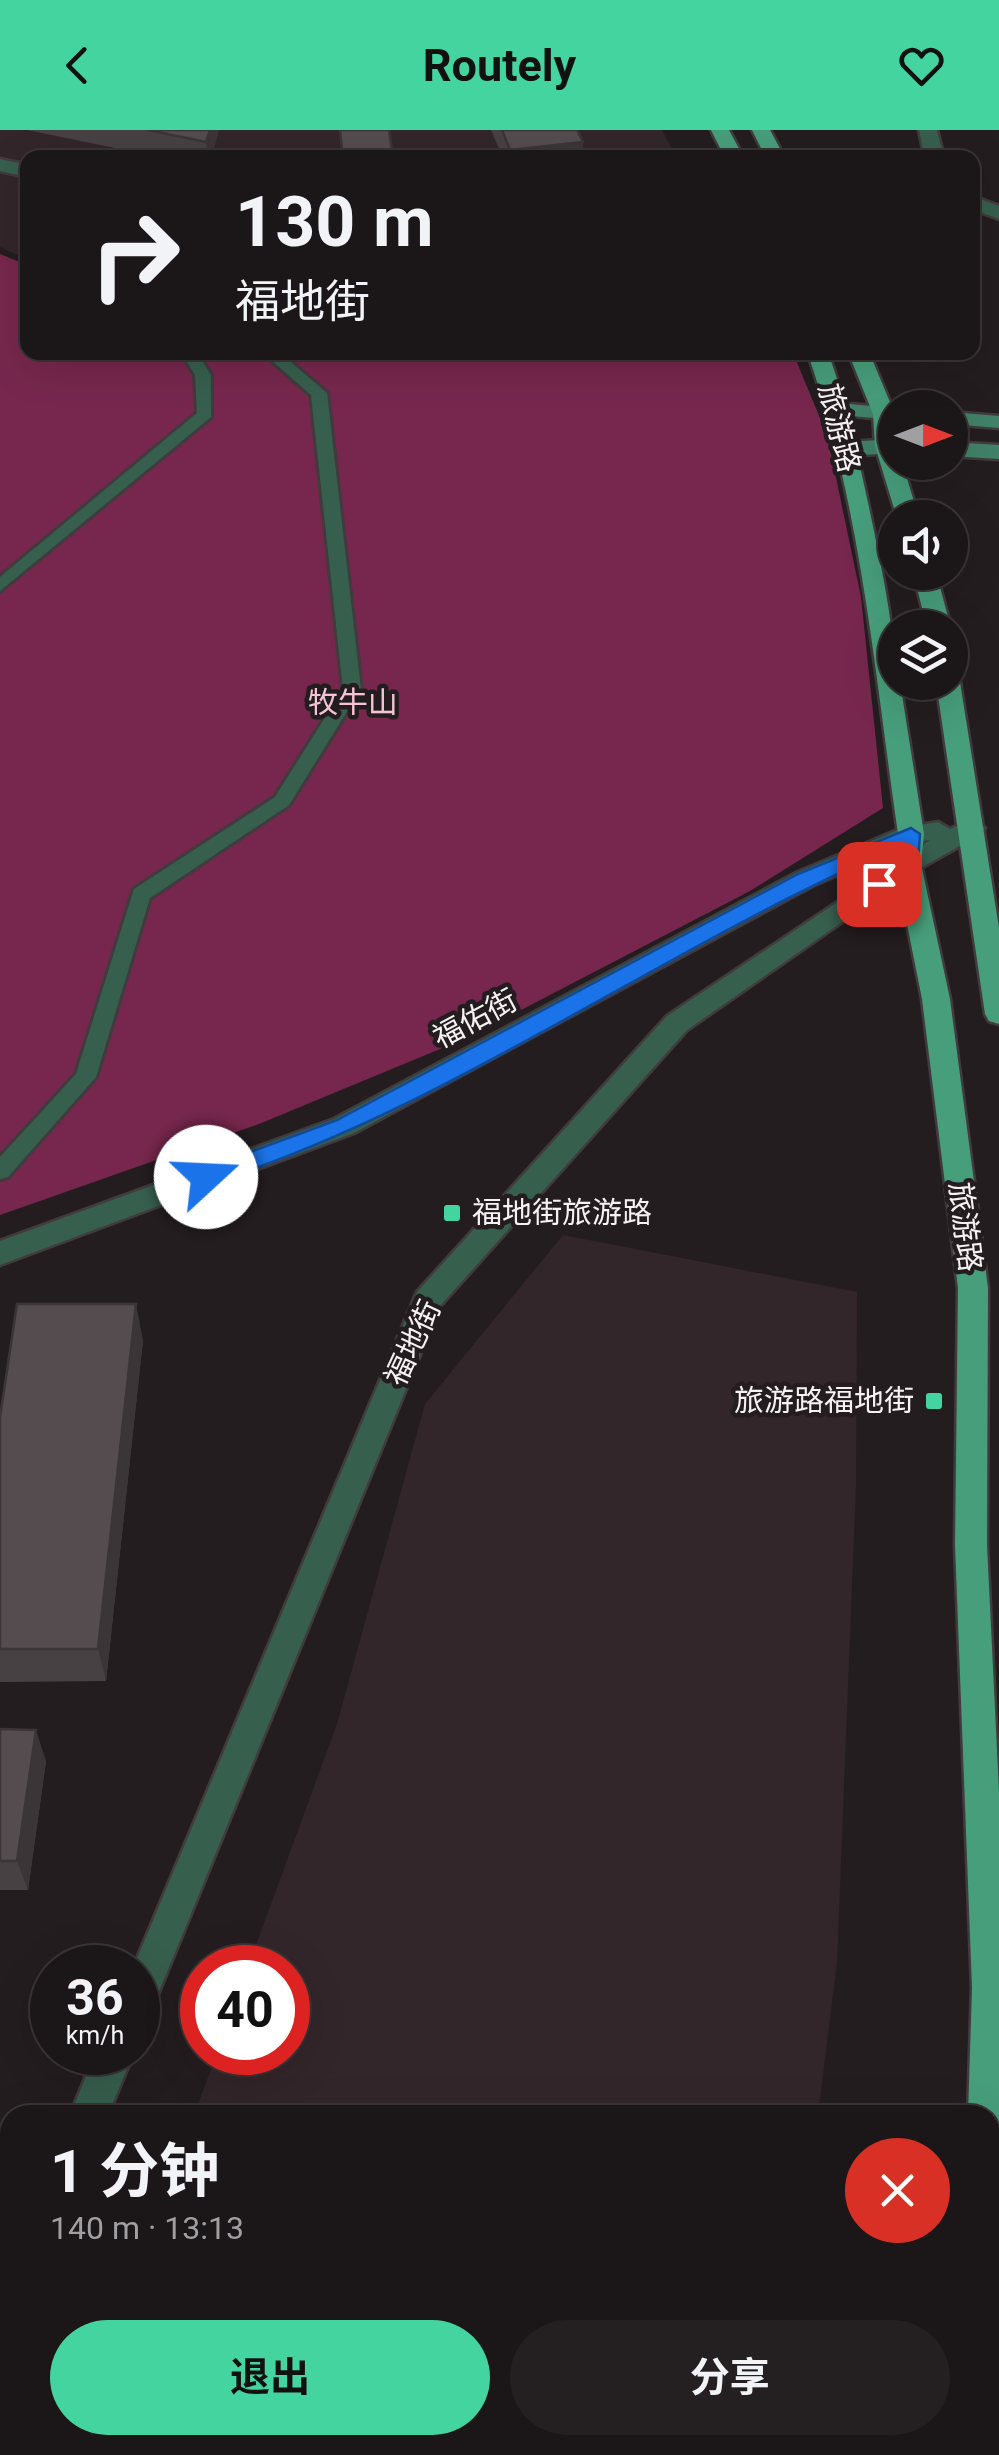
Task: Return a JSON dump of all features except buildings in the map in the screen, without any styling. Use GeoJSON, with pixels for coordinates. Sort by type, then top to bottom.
{"type":"FeatureCollection","features":[{"type":"Feature","properties":{"kind":"main road","name":"旅游路"},"geometry":{"type":"LineString","coordinates":[[820,360],[838,409],[875,594],[909,849],[936,999],[973,1288],[970,1545],[990,1988],[988,2105]]}},
{"type":"Feature","properties":{"kind":"main road","name":"旅游路"},"geometry":{"type":"LineString","coordinates":[[862,360],[878,392]]}},
{"type":"Feature","properties":{"kind":"main road"},"geometry":{"type":"LineString","coordinates":[[838,409],[878,413]]}},
{"type":"Feature","properties":{"kind":"main road"},"geometry":{"type":"LineString","coordinates":[[968,419],[999,422]]}},
{"type":"Feature","properties":{"kind":"main road"},"geometry":{"type":"LineString","coordinates":[[846,449],[878,447]]}},
{"type":"Feature","properties":{"kind":"main road"},"geometry":{"type":"LineString","coordinates":[[968,451],[999,452]]}},
{"type":"Feature","properties":{"kind":"main road"},"geometry":{"type":"LineString","coordinates":[[951,700],[999,1014]]}},
{"type":"Feature","properties":{"kind":"street","name":"福佑街"},"geometry":{"type":"LineString","coordinates":[[0,1254],[344,1126],[805,878],[972,828]]}},
{"type":"Feature","properties":{"kind":"street","name":"福地街"},"geometry":{"type":"LineString","coordinates":[[160,1946],[428,1300],[677,1023],[909,849]]}},
{"type":"Feature","properties":{"kind":"street"},"geometry":{"type":"LineString","coordinates":[[93,2105],[106,2075]]}},
{"type":"Feature","properties":{"kind":"lane"},"geometry":{"type":"LineString","coordinates":[[0,586],[205,414],[203,375],[194,360]]}},
{"type":"Feature","properties":{"kind":"lane"},"geometry":{"type":"LineString","coordinates":[[0,1172],[86,1078],[141,894],[282,801],[352,689],[319,393],[279,360]]}},
{"type":"Feature","properties":{"kind":"shaded area"},"geometry":{"type":"Polygon","coordinates":[[[0,130],[662,130],[672,150],[20,150],[20,256],[0,247],[0,130]]]}},
{"type":"Feature","properties":{"kind":"shaded area"},"geometry":{"type":"Polygon","coordinates":[[[563,1235],[857,1292],[856,1484],[837,1962],[819,2105],[198,2105],[209,2075],[310,2075],[310,1945],[256,1945],[337,1724],[425,1404],[563,1235]]]}},
{"type":"Feature","properties":{"kind":"green space","name":"牧牛山"},"geometry":{"type":"Polygon","coordinates":[[[0,254],[20,262],[20,360],[796,360],[827,435],[861,597],[883,808],[750,891],[469,1037],[259,1124],[0,1215],[0,254]]]}},
{"type":"Feature","properties":{"kind":"place","name":"福地街旅游路"},"geometry":{"type":"Point","coordinates":[452,1213]}},
{"type":"Feature","properties":{"kind":"place","name":"旅游路福地街"},"geometry":{"type":"Point","coordinates":[934,1401]}},
{"type":"Feature","properties":{"kind":"route"},"geometry":{"type":"LineString","coordinates":[[206,1177],[344,1126],[805,878],[911,834],[908,864],[879,884]]}}]}
